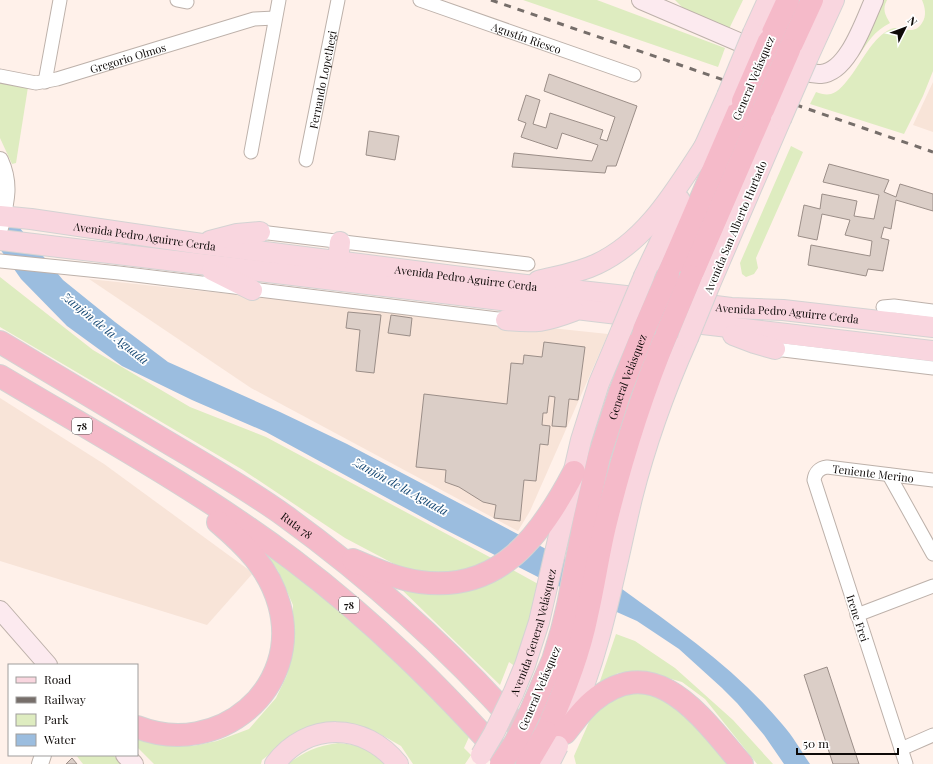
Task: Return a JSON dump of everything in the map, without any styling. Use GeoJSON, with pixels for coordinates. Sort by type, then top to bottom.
{"type":"FeatureCollection","features":[{"type":"Feature","properties":{"kind":"highway","name":"General Velásquez"},"geometry":{"type":"LineString","coordinates":[[486,761],[515,742],[530,713],[553,660],[568,606],[578,550],[592,487],[609,424],[620,392],[644,330],[668,275],[735,98],[761,37],[788,0]]}},
{"type":"Feature","properties":{"kind":"highway","name":"General Velásquez"},"geometry":{"type":"LineString","coordinates":[[527,764],[554,748],[554,715],[570,673],[594,621],[598,559],[613,492],[633,422],[645,387],[677,335],[799,53],[812,0]]}},
{"type":"Feature","properties":{"kind":"highway","name":"Ruta 78"},"geometry":{"type":"LineString","coordinates":[[0,342],[226,477],[325,546],[391,601],[448,653],[504,711],[554,748]]}},
{"type":"Feature","properties":{"kind":"highway","name":"78"},"geometry":{"type":"LineString","coordinates":[[0,376],[165,475],[262,537],[326,585],[424,672],[509,764]]}},
{"type":"Feature","properties":{"kind":"highway"},"geometry":{"type":"LineString","coordinates":[[325,546],[367,566],[404,579],[434,583],[465,580],[486,573],[504,564],[516,554],[535,535],[557,503],[574,472]]}},
{"type":"Feature","properties":{"kind":"highway"},"geometry":{"type":"LineString","coordinates":[[138,727],[161,734],[193,734],[208,731],[236,719],[265,691],[277,667],[283,634],[279,604],[269,578],[261,565],[237,538],[165,475]]}},
{"type":"Feature","properties":{"kind":"highway"},"geometry":{"type":"LineString","coordinates":[[554,748],[592,701],[609,690],[624,684],[633,682],[651,683],[667,689],[686,702],[742,764]]}},
{"type":"Feature","properties":{"kind":"main road"},"geometry":{"type":"LineString","coordinates":[[641,0],[664,6],[806,71],[820,74],[833,70],[844,60],[874,0]]}},
{"type":"Feature","properties":{"kind":"main road"},"geometry":{"type":"LineString","coordinates":[[761,37],[768,0]]}},
{"type":"Feature","properties":{"kind":"main road"},"geometry":{"type":"LineString","coordinates":[[799,53],[834,0]]}},
{"type":"Feature","properties":{"kind":"main road"},"geometry":{"type":"LineString","coordinates":[[526,285],[585,268],[605,260],[624,248],[645,229],[660,212],[735,98]]}},
{"type":"Feature","properties":{"kind":"main road"},"geometry":{"type":"LineString","coordinates":[[574,472],[583,433],[599,383],[644,276],[706,144]]}},
{"type":"Feature","properties":{"kind":"main road","name":"Avenida Pedro Aguirre Cerda"},"geometry":{"type":"LineString","coordinates":[[2,214],[202,244],[339,252],[526,285],[731,308],[783,310],[933,328]]}},
{"type":"Feature","properties":{"kind":"main road"},"geometry":{"type":"LineString","coordinates":[[202,244],[237,234],[260,232]]}},
{"type":"Feature","properties":{"kind":"main road","name":"Avenida Pedro Aguirre Cerda"},"geometry":{"type":"LineString","coordinates":[[0,240],[577,310],[933,351]]}},
{"type":"Feature","properties":{"kind":"main road"},"geometry":{"type":"LineString","coordinates":[[199,264],[252,290]]}},
{"type":"Feature","properties":{"kind":"main road"},"geometry":{"type":"LineString","coordinates":[[849,317],[883,307]]}},
{"type":"Feature","properties":{"kind":"main road"},"geometry":{"type":"LineString","coordinates":[[506,320],[532,322],[546,321],[577,310]]}},
{"type":"Feature","properties":{"kind":"main road"},"geometry":{"type":"LineString","coordinates":[[710,325],[754,343],[775,349]]}},
{"type":"Feature","properties":{"kind":"main road"},"geometry":{"type":"LineString","coordinates":[[594,621],[615,573],[632,498],[649,437],[668,384],[677,335]]}},
{"type":"Feature","properties":{"kind":"main road","name":"Avenida General Velásquez"},"geometry":{"type":"LineString","coordinates":[[486,761],[494,734],[513,694],[532,644],[546,592],[557,538],[574,472]]}},
{"type":"Feature","properties":{"kind":"main road"},"geometry":{"type":"LineString","coordinates":[[4,618],[47,664]]}},
{"type":"Feature","properties":{"kind":"main road"},"geometry":{"type":"LineString","coordinates":[[275,764],[291,747],[301,740],[313,735],[338,732],[363,736],[373,741],[383,748],[398,764]]}},
{"type":"Feature","properties":{"kind":"main road"},"geometry":{"type":"LineString","coordinates":[[126,756],[134,764]]}},
{"type":"Feature","properties":{"kind":"street"},"geometry":{"type":"LineString","coordinates":[[45,82],[60,0]]}},
{"type":"Feature","properties":{"kind":"street"},"geometry":{"type":"LineString","coordinates":[[251,152],[279,0]]}},
{"type":"Feature","properties":{"kind":"street","name":"Fernando Lopethegi"},"geometry":{"type":"LineString","coordinates":[[306,160],[338,0]]}},
{"type":"Feature","properties":{"kind":"street","name":"Agustín Riesco"},"geometry":{"type":"LineString","coordinates":[[420,0],[634,75]]}},
{"type":"Feature","properties":{"kind":"street","name":"Gregorio Olmos"},"geometry":{"type":"LineString","coordinates":[[0,76],[45,82],[254,19],[275,18]]}},
{"type":"Feature","properties":{"kind":"street"},"geometry":{"type":"LineString","coordinates":[[0,160],[5,172],[2,214]]}},
{"type":"Feature","properties":{"kind":"street","name":"Avenida Pedro Aguirre Cerda"},"geometry":{"type":"LineString","coordinates":[[260,232],[339,252],[528,264]]}},
{"type":"Feature","properties":{"kind":"street"},"geometry":{"type":"LineString","coordinates":[[0,261],[506,320]]}},
{"type":"Feature","properties":{"kind":"street"},"geometry":{"type":"LineString","coordinates":[[883,307],[894,306],[933,311]]}},
{"type":"Feature","properties":{"kind":"street"},"geometry":{"type":"LineString","coordinates":[[775,349],[933,368]]}},
{"type":"Feature","properties":{"kind":"street","name":"Teniente Merino"},"geometry":{"type":"LineString","coordinates":[[816,473],[819,469],[828,467],[933,480]]}},
{"type":"Feature","properties":{"kind":"street","name":"Irene Frei"},"geometry":{"type":"LineString","coordinates":[[816,473],[814,476],[814,484],[906,764]]}},
{"type":"Feature","properties":{"kind":"street"},"geometry":{"type":"LineString","coordinates":[[889,475],[933,554]]}},
{"type":"Feature","properties":{"kind":"street"},"geometry":{"type":"LineString","coordinates":[[857,615],[933,586]]}},
{"type":"Feature","properties":{"kind":"street"},"geometry":{"type":"LineString","coordinates":[[901,749],[933,735]]}},
{"type":"Feature","properties":{"kind":"shaded area"},"geometry":{"type":"Polygon","coordinates":[[[933,82],[933,132],[913,125],[933,82]]]}},
{"type":"Feature","properties":{"kind":"shaded area"},"geometry":{"type":"Polygon","coordinates":[[[89,279],[608,334],[530,511],[518,531],[251,388],[89,279]]]}},
{"type":"Feature","properties":{"kind":"shaded area"},"geometry":{"type":"Polygon","coordinates":[[[0,398],[104,464],[253,573],[207,625],[0,561],[0,398]]]}},
{"type":"Feature","properties":{"kind":"green space"},"geometry":{"type":"Polygon","coordinates":[[[523,0],[597,0],[725,48],[718,67],[523,0]]]}},
{"type":"Feature","properties":{"kind":"green space"},"geometry":{"type":"Polygon","coordinates":[[[675,0],[743,0],[728,31],[686,11],[675,0]]]}},
{"type":"Feature","properties":{"kind":"green space"},"geometry":{"type":"Polygon","coordinates":[[[884,0],[887,0],[885,12],[890,23],[875,34],[858,57],[884,0]]]}},
{"type":"Feature","properties":{"kind":"green space"},"geometry":{"type":"Polygon","coordinates":[[[922,0],[933,0],[933,71],[923,96],[904,134],[810,104],[816,92],[831,94],[842,87],[872,45],[884,33],[894,28],[912,30],[919,27],[924,20],[925,14],[922,0]]]}},
{"type":"Feature","properties":{"kind":"green space"},"geometry":{"type":"Polygon","coordinates":[[[0,80],[28,87],[16,163],[12,164],[0,138],[0,80]]]}},
{"type":"Feature","properties":{"kind":"green space"},"geometry":{"type":"Polygon","coordinates":[[[791,146],[803,152],[756,258],[758,268],[754,274],[746,277],[742,274],[740,263],[791,146]]]}},
{"type":"Feature","properties":{"kind":"green space"},"geometry":{"type":"Polygon","coordinates":[[[0,277],[93,350],[190,407],[266,437],[497,561],[460,576],[433,577],[398,566],[345,538],[243,470],[0,327],[0,277]]]}},
{"type":"Feature","properties":{"kind":"green space"},"geometry":{"type":"Polygon","coordinates":[[[259,544],[333,600],[418,678],[469,737],[464,748],[471,755],[465,764],[413,764],[401,746],[380,734],[342,722],[310,726],[262,760],[261,764],[154,764],[138,748],[138,734],[193,746],[217,741],[249,729],[276,698],[287,675],[293,640],[293,605],[278,571],[259,544]]]}},
{"type":"Feature","properties":{"kind":"green space"},"geometry":{"type":"Polygon","coordinates":[[[511,569],[540,585],[516,667],[509,662],[500,685],[398,586],[511,569]]]}},
{"type":"Feature","properties":{"kind":"green space"},"geometry":{"type":"Polygon","coordinates":[[[616,634],[635,641],[675,668],[733,720],[773,764],[757,764],[705,699],[682,682],[642,671],[618,673],[599,684],[616,634]]]}},
{"type":"Feature","properties":{"kind":"green space"},"geometry":{"type":"Polygon","coordinates":[[[637,692],[662,693],[732,764],[576,764],[574,756],[593,713],[607,701],[637,692]]]}},
{"type":"Feature","properties":{"kind":"green space"},"geometry":{"type":"Polygon","coordinates":[[[338,743],[354,745],[365,749],[388,764],[288,764],[312,750],[338,743]]]}},
{"type":"Feature","properties":{"kind":"green space"},"geometry":{"type":"Polygon","coordinates":[[[77,756],[114,756],[123,764],[83,764],[77,756]]]}},
{"type":"Feature","properties":{"kind":"water","name":"Zanjón de la Aguada"},"geometry":{"type":"Polygon","coordinates":[[[0,201],[19,227],[63,280],[168,362],[347,444],[622,589],[727,668],[765,704],[786,729],[810,764],[784,764],[764,735],[722,688],[679,649],[637,621],[538,577],[442,528],[266,432],[192,400],[122,366],[67,326],[21,279],[0,249],[0,201]]]}},
{"type":"Feature","properties":{"kind":"building"},"geometry":{"type":"Polygon","coordinates":[[[549,74],[637,106],[616,166],[607,166],[605,173],[512,167],[514,153],[592,161],[598,145],[562,133],[557,149],[521,137],[526,123],[518,120],[526,95],[540,100],[533,124],[546,128],[550,113],[603,130],[600,139],[607,141],[615,117],[544,91],[549,74]]]}},
{"type":"Feature","properties":{"kind":"building"},"geometry":{"type":"Polygon","coordinates":[[[369,131],[399,136],[395,160],[366,155],[369,131]]]}},
{"type":"Feature","properties":{"kind":"building"},"geometry":{"type":"Polygon","coordinates":[[[829,164],[889,180],[884,192],[896,197],[900,184],[933,194],[933,211],[896,200],[891,229],[884,227],[881,238],[889,240],[883,271],[868,269],[866,276],[808,265],[811,245],[870,256],[872,241],[845,235],[850,220],[822,214],[817,240],[798,236],[804,205],[820,209],[822,194],[857,201],[854,216],[874,219],[879,195],[823,182],[829,164]]]}},
{"type":"Feature","properties":{"kind":"building"},"geometry":{"type":"Polygon","coordinates":[[[348,312],[381,315],[374,373],[356,371],[360,330],[346,328],[348,312]]]}},
{"type":"Feature","properties":{"kind":"building"},"geometry":{"type":"Polygon","coordinates":[[[391,315],[412,318],[410,336],[388,333],[391,315]]]}},
{"type":"Feature","properties":{"kind":"building"},"geometry":{"type":"Polygon","coordinates":[[[544,342],[585,347],[578,400],[569,399],[566,427],[552,426],[555,397],[549,396],[547,413],[543,413],[542,425],[550,426],[548,445],[540,444],[536,481],[524,480],[520,521],[494,518],[496,505],[483,502],[459,487],[445,482],[446,470],[416,467],[424,394],[507,404],[511,363],[523,364],[524,355],[542,357],[544,342]]]}},
{"type":"Feature","properties":{"kind":"building"},"geometry":{"type":"Polygon","coordinates":[[[827,667],[859,764],[833,764],[804,675],[827,667]]]}},
{"type":"Feature","properties":{"kind":"building"},"geometry":{"type":"Polygon","coordinates":[[[72,758],[77,764],[66,764],[72,758]]]}},
{"type":"Feature","properties":{"kind":"railway"},"geometry":{"type":"LineString","coordinates":[[491,0],[933,152]]}}]}
